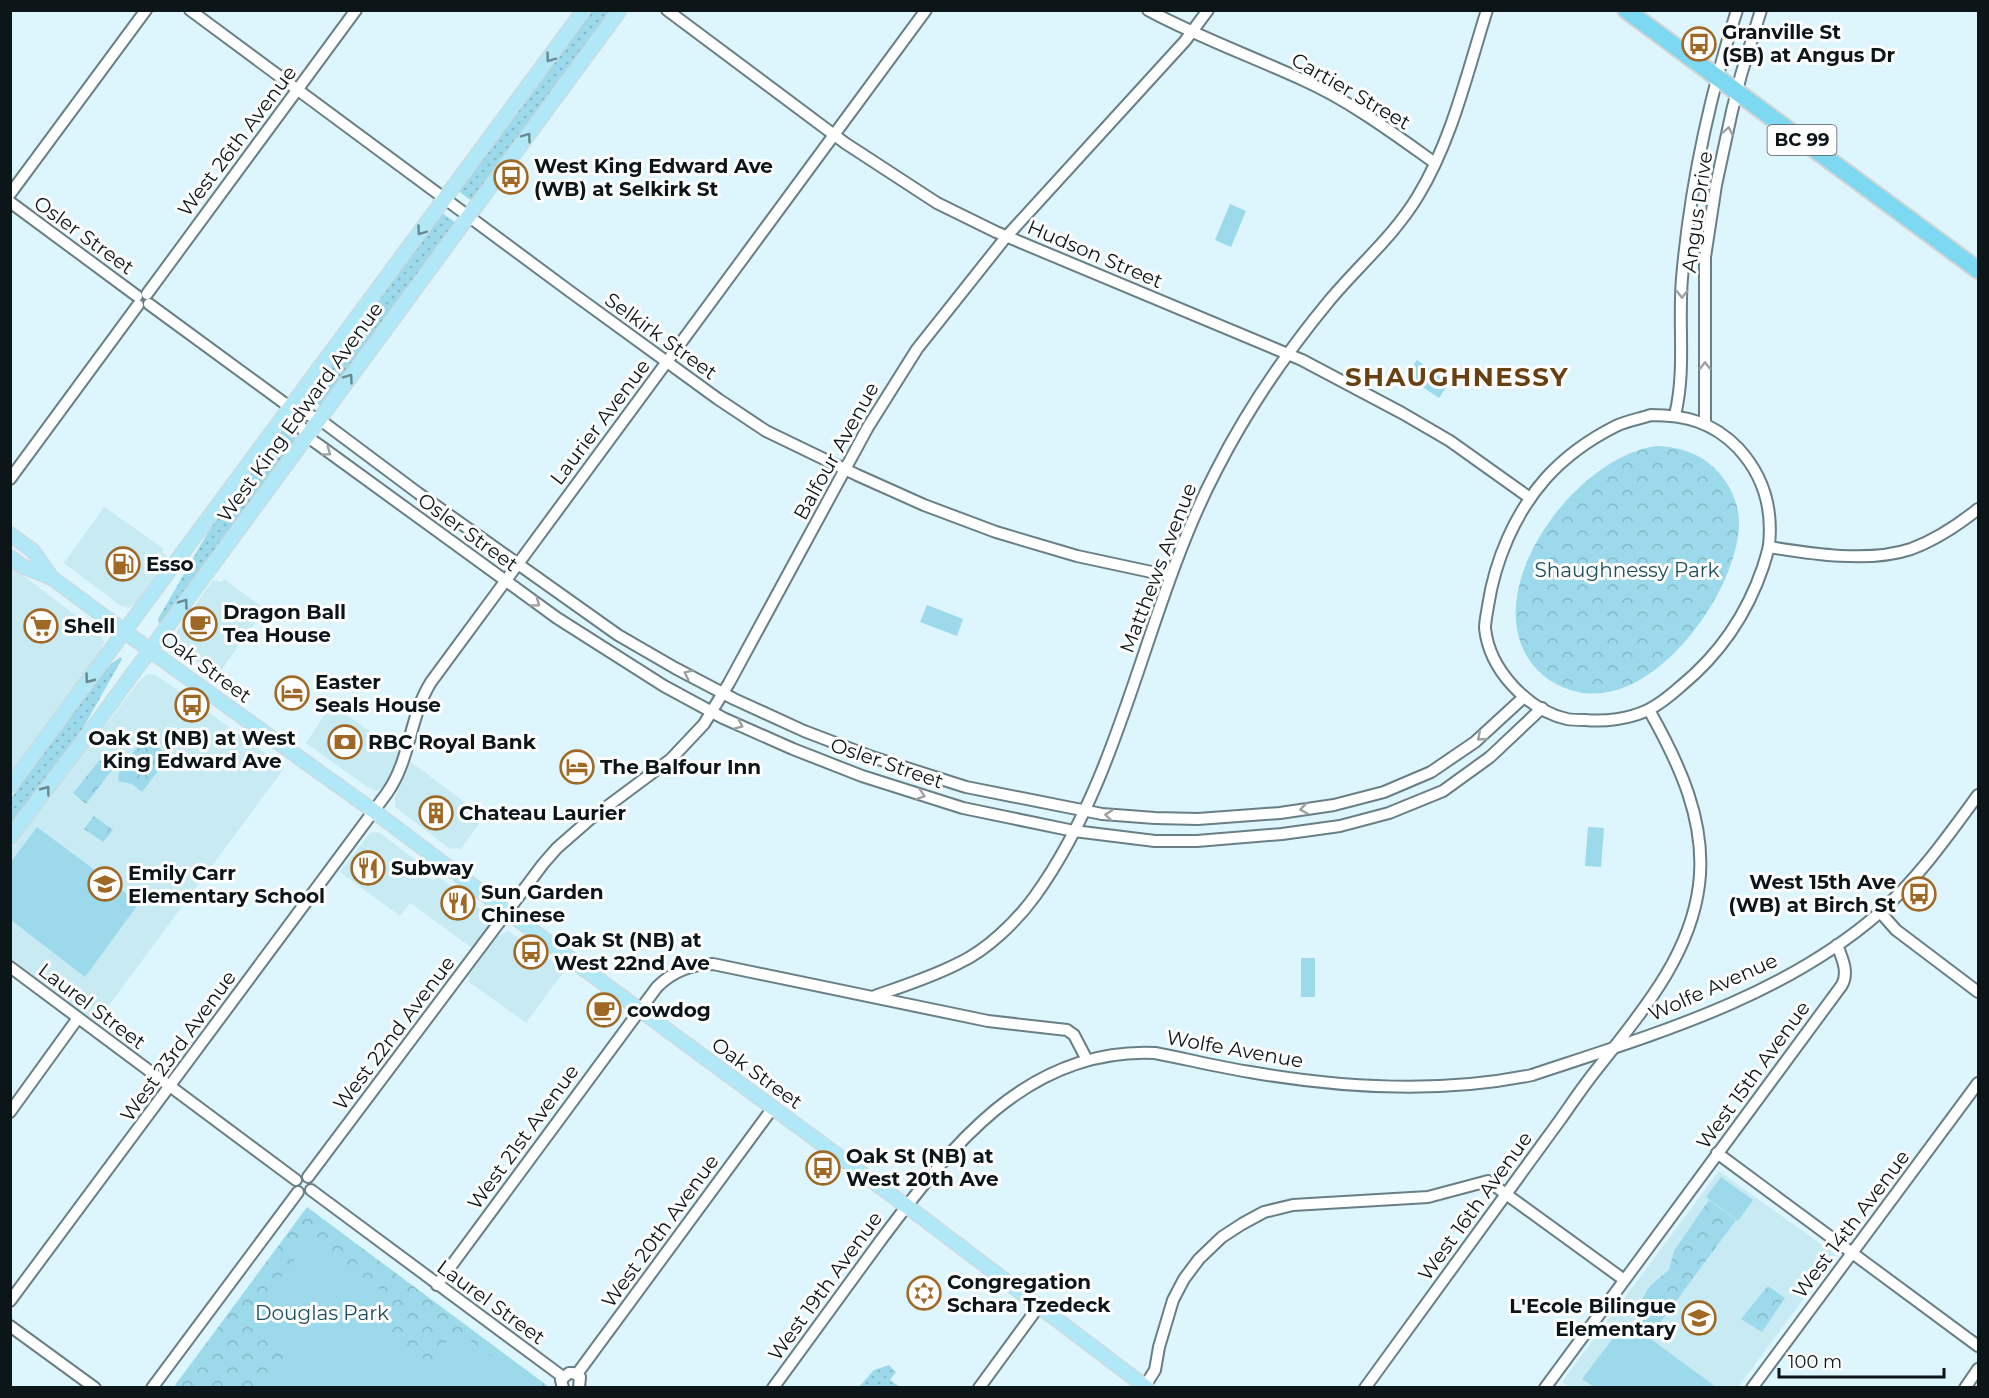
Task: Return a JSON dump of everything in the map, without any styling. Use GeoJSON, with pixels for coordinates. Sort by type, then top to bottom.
{"type":"FeatureCollection","features":[{"type":"Feature","properties":{"kind":"highway","name":"BC 99"},"geometry":{"type":"LineString","coordinates":[[1626,10],[1978,270]]}},
{"type":"Feature","properties":{"kind":"main road","name":"West King Edward Avenue"},"geometry":{"type":"LineString","coordinates":[[10,786],[584,10]]}},
{"type":"Feature","properties":{"kind":"main road","name":"West King Edward Avenue"},"geometry":{"type":"LineString","coordinates":[[10,837],[620,10]]}},
{"type":"Feature","properties":{"kind":"main road","name":"Oak Street"},"geometry":{"type":"LineString","coordinates":[[10,534],[33,551],[52,578]]}},
{"type":"Feature","properties":{"kind":"main road","name":"Oak Street"},"geometry":{"type":"LineString","coordinates":[[10,557],[22,566],[52,578],[375,812],[1146,1387]]}},
{"type":"Feature","properties":{"kind":"street"},"geometry":{"type":"LineString","coordinates":[[10,194],[146,10]]}},
{"type":"Feature","properties":{"kind":"street","name":"Selkirk Street"},"geometry":{"type":"LineString","coordinates":[[190,10],[667,362],[766,431],[845,470],[924,505],[996,532],[1077,556],[1170,576]]}},
{"type":"Feature","properties":{"kind":"street","name":"West 26th Avenue"},"geometry":{"type":"LineString","coordinates":[[10,479],[356,10]]}},
{"type":"Feature","properties":{"kind":"street","name":"Hudson Street"},"geometry":{"type":"LineString","coordinates":[[667,10],[835,135],[937,203],[1006,237],[1289,354],[1441,435],[1530,498]]}},
{"type":"Feature","properties":{"kind":"street","name":"Laurier Avenue"},"geometry":{"type":"LineString","coordinates":[[375,812],[394,784],[403,764],[414,720],[424,694],[926,10]]}},
{"type":"Feature","properties":{"kind":"street","name":"Cartier Street"},"geometry":{"type":"LineString","coordinates":[[1148,10],[1192,33],[1305,81],[1374,120],[1435,163]]}},
{"type":"Feature","properties":{"kind":"street","name":"Balfour Avenue"},"geometry":{"type":"LineString","coordinates":[[507,910],[557,848],[605,807],[671,759],[694,736],[723,693],[868,427],[916,349],[1006,237],[1192,33],[1208,10]]}},
{"type":"Feature","properties":{"kind":"street","name":"Matthews Avenue"},"geometry":{"type":"LineString","coordinates":[[875,996],[962,962],[1005,931],[1035,898],[1085,810],[1125,708],[1170,576],[1216,471],[1241,427],[1289,354],[1329,301],[1392,232],[1418,197],[1447,135],[1487,10]]}},
{"type":"Feature","properties":{"kind":"street","name":"Angus Drive"},"geometry":{"type":"LineString","coordinates":[[1675,415],[1681,389],[1682,282],[1690,203],[1717,77],[1737,10]]}},
{"type":"Feature","properties":{"kind":"street","name":"Angus Drive"},"geometry":{"type":"LineString","coordinates":[[1705,424],[1705,257],[1716,185],[1737,92],[1761,10]]}},
{"type":"Feature","properties":{"kind":"street","name":"Osler Street"},"geometry":{"type":"LineString","coordinates":[[10,202],[291,408],[319,419],[418,493],[618,635],[723,693],[804,731],[872,758],[966,787],[1124,816],[1198,819],[1280,813],[1334,805],[1384,792],[1431,772],[1475,742],[1524,697]]}},
{"type":"Feature","properties":{"kind":"street","name":"Osler Street"},"geometry":{"type":"LineString","coordinates":[[291,408],[306,436],[607,651],[664,686],[712,712],[793,749],[862,776],[963,808],[1074,831],[1155,841],[1197,841],[1282,834],[1340,826],[1389,813],[1443,791],[1490,757],[1542,708]]}},
{"type":"Feature","properties":{"kind":"street"},"geometry":{"type":"LineString","coordinates":[[1651,415],[1675,415],[1705,424],[1731,441],[1750,461],[1763,486],[1770,516],[1769,547],[1755,589],[1734,629],[1700,671],[1666,699],[1649,710],[1630,717],[1593,721],[1566,718],[1524,697],[1508,680],[1490,652],[1485,627],[1491,585],[1503,548],[1530,498],[1547,477],[1579,448],[1617,425],[1651,415]]}},
{"type":"Feature","properties":{"kind":"street"},"geometry":{"type":"LineString","coordinates":[[1769,547],[1844,556],[1897,552],[1936,538],[1978,509]]}},
{"type":"Feature","properties":{"kind":"street","name":"West 16th Avenue"},"geometry":{"type":"LineString","coordinates":[[1365,1388],[1614,1047],[1645,1009],[1680,948],[1690,922],[1699,887],[1701,857],[1695,817],[1684,779],[1649,710]]}},
{"type":"Feature","properties":{"kind":"street"},"geometry":{"type":"LineString","coordinates":[[1837,945],[1880,912],[1919,871],[1978,795]]}},
{"type":"Feature","properties":{"kind":"street","name":"West 23rd Avenue"},"geometry":{"type":"LineString","coordinates":[[10,1301],[375,812]]}},
{"type":"Feature","properties":{"kind":"street","name":"West 22nd Avenue"},"geometry":{"type":"LineString","coordinates":[[308,1177],[507,910]]}},
{"type":"Feature","properties":{"kind":"street"},"geometry":{"type":"LineString","coordinates":[[1880,912],[1896,930],[1978,992]]}},
{"type":"Feature","properties":{"kind":"street","name":"Wolfe Avenue"},"geometry":{"type":"LineString","coordinates":[[906,1206],[949,1152],[995,1110],[1047,1076],[1087,1060],[1128,1053],[1155,1053],[1248,1072],[1302,1080],[1366,1085],[1438,1086],[1509,1080],[1532,1075],[1614,1047],[1722,1007],[1783,978],[1837,945]]}},
{"type":"Feature","properties":{"kind":"street","name":"West 15th Avenue"},"geometry":{"type":"LineString","coordinates":[[1549,1386],[1623,1279],[1842,985],[1845,976],[1844,966],[1837,945]]}},
{"type":"Feature","properties":{"kind":"street"},"geometry":{"type":"LineString","coordinates":[[639,1010],[665,979],[697,964],[713,964],[988,1021],[1067,1030],[1074,1035],[1087,1060]]}},
{"type":"Feature","properties":{"kind":"street","name":"Laurel Street"},"geometry":{"type":"LineString","coordinates":[[10,967],[296,1180]]}},
{"type":"Feature","properties":{"kind":"street","name":"West 21st Avenue"},"geometry":{"type":"LineString","coordinates":[[436,1285],[639,1010]]}},
{"type":"Feature","properties":{"kind":"street"},"geometry":{"type":"LineString","coordinates":[[10,1112],[78,1018]]}},
{"type":"Feature","properties":{"kind":"street","name":"West 14th Avenue"},"geometry":{"type":"LineString","coordinates":[[1752,1388],[1978,1083]]}},
{"type":"Feature","properties":{"kind":"street","name":"West 20th Avenue"},"geometry":{"type":"LineString","coordinates":[[577,1374],[772,1108]]}},
{"type":"Feature","properties":{"kind":"street"},"geometry":{"type":"LineString","coordinates":[[1717,1153],[1978,1346]]}},
{"type":"Feature","properties":{"kind":"street"},"geometry":{"type":"LineString","coordinates":[[302,1176],[308,1177],[312,1183],[311,1190],[304,1194],[298,1192],[295,1186],[296,1180],[302,1176]]}},
{"type":"Feature","properties":{"kind":"street"},"geometry":{"type":"LineString","coordinates":[[1146,1387],[1155,1370],[1167,1318],[1184,1279],[1199,1259],[1222,1237],[1264,1212],[1293,1205],[1428,1197],[1484,1180],[1493,1183],[1623,1279]]}},
{"type":"Feature","properties":{"kind":"street","name":"Laurel Street"},"geometry":{"type":"LineString","coordinates":[[311,1190],[563,1382]]}},
{"type":"Feature","properties":{"kind":"street"},"geometry":{"type":"LineString","coordinates":[[152,1388],[298,1192]]}},
{"type":"Feature","properties":{"kind":"street","name":"West 19th Avenue"},"geometry":{"type":"LineString","coordinates":[[773,1388],[906,1206]]}},
{"type":"Feature","properties":{"kind":"street"},"geometry":{"type":"LineString","coordinates":[[979,1388],[1039,1306]]}},
{"type":"Feature","properties":{"kind":"street"},"geometry":{"type":"LineString","coordinates":[[10,1326],[95,1388]]}},
{"type":"Feature","properties":{"kind":"street"},"geometry":{"type":"LineString","coordinates":[[1965,1388],[1978,1369]]}},
{"type":"Feature","properties":{"kind":"street"},"geometry":{"type":"LineString","coordinates":[[563,1382],[569,1373],[577,1374],[581,1381],[579,1388]]}},
{"type":"Feature","properties":{"kind":"shaded area"},"geometry":{"type":"Polygon","coordinates":[[[104,507],[164,549],[162,552],[168,557],[135,604],[129,608],[121,606],[64,563],[104,507]]]}},
{"type":"Feature","properties":{"kind":"shaded area"},"geometry":{"type":"Polygon","coordinates":[[[11,566],[100,634],[104,642],[101,650],[11,772],[11,566]]]}},
{"type":"Feature","properties":{"kind":"shaded area"},"geometry":{"type":"Polygon","coordinates":[[[224,579],[265,609],[217,676],[177,647],[173,637],[213,580],[222,582],[224,579]]]}},
{"type":"Feature","properties":{"kind":"shaded area","name":"Emily Carr Elementary School"},"geometry":{"type":"Polygon","coordinates":[[[148,674],[156,675],[285,767],[96,1023],[11,959],[10,848],[141,679],[148,674]]]}},
{"type":"Feature","properties":{"kind":"shaded area"},"geometry":{"type":"Polygon","coordinates":[[[332,704],[399,753],[389,779],[382,788],[376,791],[369,788],[306,743],[332,704]]]}},
{"type":"Feature","properties":{"kind":"shaded area","name":"Chateau Laurier"},"geometry":{"type":"Polygon","coordinates":[[[411,762],[484,817],[460,850],[450,849],[395,807],[395,797],[411,762]]]}},
{"type":"Feature","properties":{"kind":"shaded area"},"geometry":{"type":"Polygon","coordinates":[[[380,833],[425,867],[425,875],[432,880],[440,878],[486,913],[489,918],[488,926],[472,948],[410,903],[400,916],[340,872],[369,834],[380,833]]]}},
{"type":"Feature","properties":{"kind":"shaded area"},"geometry":{"type":"Polygon","coordinates":[[[508,931],[565,970],[526,1023],[469,982],[468,976],[496,937],[508,931]]]}},
{"type":"Feature","properties":{"kind":"shaded area","name":"L'Ecole Bilingue Elementary"},"geometry":{"type":"Polygon","coordinates":[[[1719,1171],[1836,1255],[1738,1387],[1570,1388],[1562,1382],[1719,1171]]]}},
{"type":"Feature","properties":{"kind":"green space"},"geometry":{"type":"Polygon","coordinates":[[[591,11],[613,11],[472,201],[458,191],[591,11]]]}},
{"type":"Feature","properties":{"kind":"green space"},"geometry":{"type":"Polygon","coordinates":[[[1230,204],[1246,211],[1231,247],[1215,240],[1230,204]]]}},
{"type":"Feature","properties":{"kind":"green space"},"geometry":{"type":"Polygon","coordinates":[[[442,213],[456,223],[322,406],[305,399],[442,213]]]}},
{"type":"Feature","properties":{"kind":"green space"},"geometry":{"type":"Polygon","coordinates":[[[1417,360],[1449,383],[1439,398],[1406,376],[1417,360]]]}},
{"type":"Feature","properties":{"kind":"green space"},"geometry":{"type":"Polygon","coordinates":[[[287,426],[297,440],[162,623],[159,624],[158,619],[211,527],[287,426]]]}},
{"type":"Feature","properties":{"kind":"green space","name":"Shaughnessy Park"},"geometry":{"type":"Polygon","coordinates":[[[1657,446],[1684,450],[1700,457],[1714,467],[1731,490],[1739,520],[1736,548],[1726,578],[1709,609],[1688,638],[1664,663],[1636,682],[1608,692],[1579,692],[1564,688],[1543,676],[1532,664],[1517,628],[1517,594],[1528,560],[1546,527],[1570,497],[1597,472],[1627,455],[1657,446]]]}},
{"type":"Feature","properties":{"kind":"green space"},"geometry":{"type":"Polygon","coordinates":[[[927,605],[963,619],[957,636],[920,622],[927,605]]]}},
{"type":"Feature","properties":{"kind":"green space"},"geometry":{"type":"Polygon","coordinates":[[[121,657],[122,659],[79,735],[11,827],[11,798],[102,674],[121,657]]]}},
{"type":"Feature","properties":{"kind":"green space"},"geometry":{"type":"Polygon","coordinates":[[[140,744],[157,747],[170,755],[142,792],[132,784],[118,781],[120,768],[140,744]]]}},
{"type":"Feature","properties":{"kind":"green space"},"geometry":{"type":"Polygon","coordinates":[[[103,760],[112,767],[112,770],[86,804],[73,793],[99,761],[103,760]]]}},
{"type":"Feature","properties":{"kind":"green space"},"geometry":{"type":"Polygon","coordinates":[[[94,816],[113,830],[103,842],[84,829],[94,816]]]}},
{"type":"Feature","properties":{"kind":"green space"},"geometry":{"type":"Polygon","coordinates":[[[37,827],[139,903],[85,977],[11,920],[11,862],[37,827]]]}},
{"type":"Feature","properties":{"kind":"green space"},"geometry":{"type":"Polygon","coordinates":[[[1588,827],[1604,828],[1601,867],[1585,866],[1588,827]]]}},
{"type":"Feature","properties":{"kind":"green space"},"geometry":{"type":"Polygon","coordinates":[[[1301,958],[1315,958],[1315,997],[1301,997],[1301,958]]]}},
{"type":"Feature","properties":{"kind":"green space"},"geometry":{"type":"Polygon","coordinates":[[[1721,1177],[1753,1200],[1738,1221],[1706,1197],[1721,1177]]]}},
{"type":"Feature","properties":{"kind":"green space"},"geometry":{"type":"Polygon","coordinates":[[[1709,1200],[1736,1220],[1651,1335],[1641,1324],[1638,1310],[1651,1285],[1669,1270],[1674,1251],[1709,1200]]]}},
{"type":"Feature","properties":{"kind":"green space","name":"Douglas Park"},"geometry":{"type":"Polygon","coordinates":[[[307,1207],[549,1387],[173,1388],[307,1207]]]}},
{"type":"Feature","properties":{"kind":"green space"},"geometry":{"type":"Polygon","coordinates":[[[316,1243],[386,1294],[373,1322],[432,1365],[437,1354],[456,1330],[529,1384],[529,1387],[267,1387],[264,1385],[290,1348],[275,1342],[250,1320],[305,1245],[316,1243]]]}},
{"type":"Feature","properties":{"kind":"green space"},"geometry":{"type":"Polygon","coordinates":[[[1768,1286],[1785,1298],[1762,1332],[1741,1319],[1768,1286]]]}},
{"type":"Feature","properties":{"kind":"green space"},"geometry":{"type":"Polygon","coordinates":[[[1626,1321],[1716,1387],[1594,1387],[1582,1379],[1626,1321]]]}},
{"type":"Feature","properties":{"kind":"green space"},"geometry":{"type":"Polygon","coordinates":[[[889,1365],[896,1372],[890,1380],[900,1387],[859,1387],[874,1370],[889,1365]]]}},
{"type":"Feature","properties":{"kind":"place","name":"Granville St (SB) at Angus Dr"},"geometry":{"type":"Point","coordinates":[1699,44]}},
{"type":"Feature","properties":{"kind":"place","name":"West King Edward Ave (WB) at Selkirk St"},"geometry":{"type":"Point","coordinates":[511,177]}},
{"type":"Feature","properties":{"kind":"place","name":"Esso"},"geometry":{"type":"Point","coordinates":[123,564]}},
{"type":"Feature","properties":{"kind":"place","name":"Dragon Ball Tea House"},"geometry":{"type":"Point","coordinates":[200,624]}},
{"type":"Feature","properties":{"kind":"place","name":"Shell"},"geometry":{"type":"Point","coordinates":[41,626]}},
{"type":"Feature","properties":{"kind":"place","name":"Easter Seals House"},"geometry":{"type":"Point","coordinates":[292,693]}},
{"type":"Feature","properties":{"kind":"place","name":"Oak St (NB) at West King Edward Ave"},"geometry":{"type":"Point","coordinates":[192,705]}},
{"type":"Feature","properties":{"kind":"place","name":"RBC Royal Bank"},"geometry":{"type":"Point","coordinates":[345,742]}},
{"type":"Feature","properties":{"kind":"place","name":"The Balfour Inn"},"geometry":{"type":"Point","coordinates":[577,767]}},
{"type":"Feature","properties":{"kind":"place","name":"Chateau Laurier"},"geometry":{"type":"Point","coordinates":[436,813]}},
{"type":"Feature","properties":{"kind":"place","name":"Subway"},"geometry":{"type":"Point","coordinates":[368,868]}},
{"type":"Feature","properties":{"kind":"place","name":"Emily Carr Elementary School"},"geometry":{"type":"Point","coordinates":[105,884]}},
{"type":"Feature","properties":{"kind":"place","name":"West 15th Ave (WB) at Birch St"},"geometry":{"type":"Point","coordinates":[1919,894]}},
{"type":"Feature","properties":{"kind":"place","name":"Sun Garden Chinese"},"geometry":{"type":"Point","coordinates":[458,903]}},
{"type":"Feature","properties":{"kind":"place","name":"Oak St (NB) at West 22nd Ave"},"geometry":{"type":"Point","coordinates":[531,952]}},
{"type":"Feature","properties":{"kind":"place","name":"cowdog"},"geometry":{"type":"Point","coordinates":[604,1010]}},
{"type":"Feature","properties":{"kind":"place","name":"Oak St (NB) at West 20th Ave"},"geometry":{"type":"Point","coordinates":[823,1168]}},
{"type":"Feature","properties":{"kind":"place","name":"Congregation Schara Tzedeck"},"geometry":{"type":"Point","coordinates":[924,1293]}},
{"type":"Feature","properties":{"kind":"place","name":"L'Ecole Bilingue Elementary"},"geometry":{"type":"Point","coordinates":[1699,1318]}},
{"type":"Feature","properties":{"kind":"district","name":"SHAUGHNESSY"},"geometry":{"type":"Point","coordinates":[1457,377]}}]}
